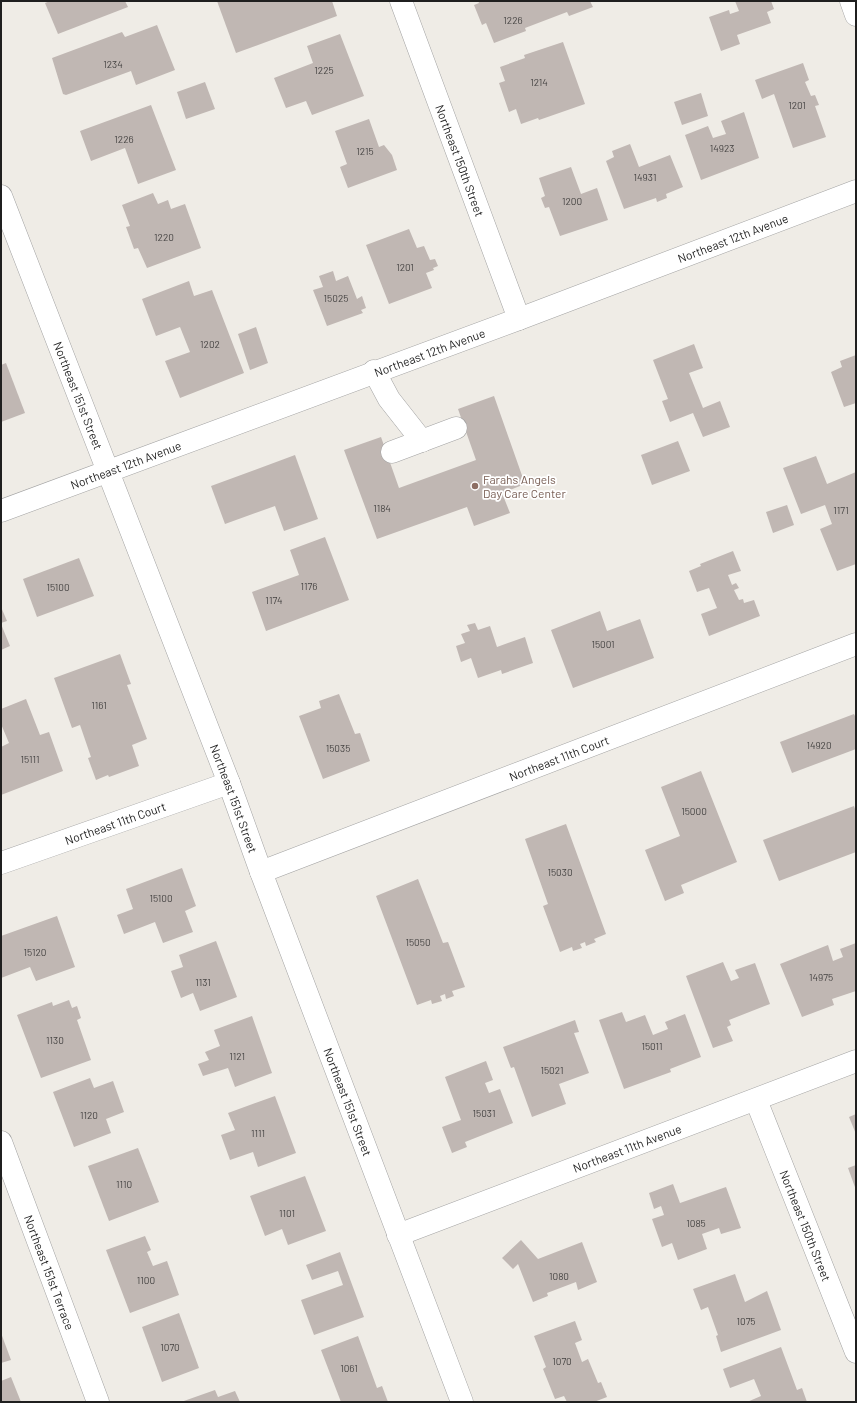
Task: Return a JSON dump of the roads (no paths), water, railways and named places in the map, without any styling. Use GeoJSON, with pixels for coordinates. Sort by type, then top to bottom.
{"type":"FeatureCollection","features":[{"type":"Feature","properties":{"kind":"street","name":"Northeast 150th Street"},"geometry":{"type":"LineString","coordinates":[[401,1],[518,319]]}},
{"type":"Feature","properties":{"kind":"street"},"geometry":{"type":"LineString","coordinates":[[851,1],[856,15]]}},
{"type":"Feature","properties":{"kind":"street","name":"Northeast 12th Avenue"},"geometry":{"type":"LineString","coordinates":[[1,511],[110,472],[856,191]]}},
{"type":"Feature","properties":{"kind":"street","name":"Northeast 151st Street"},"geometry":{"type":"LineString","coordinates":[[1,196],[110,472],[230,783],[261,872],[462,1402]]}},
{"type":"Feature","properties":{"kind":"street"},"geometry":{"type":"LineString","coordinates":[[374,372],[389,399],[422,441]]}},
{"type":"Feature","properties":{"kind":"street"},"geometry":{"type":"LineString","coordinates":[[392,452],[456,428]]}},
{"type":"Feature","properties":{"kind":"street","name":"Northeast 11th Court"},"geometry":{"type":"LineString","coordinates":[[261,872],[856,644]]}},
{"type":"Feature","properties":{"kind":"street","name":"Northeast 11th Court"},"geometry":{"type":"LineString","coordinates":[[1,863],[230,783]]}},
{"type":"Feature","properties":{"kind":"street","name":"Northeast 11th Avenue"},"geometry":{"type":"LineString","coordinates":[[398,1235],[856,1062]]}},
{"type":"Feature","properties":{"kind":"street","name":"Northeast 150th Street"},"geometry":{"type":"LineString","coordinates":[[756,1100],[856,1352]]}},
{"type":"Feature","properties":{"kind":"street","name":"Northeast 151st Terrace"},"geometry":{"type":"LineString","coordinates":[[1,1142],[98,1402]]}},
{"type":"Feature","properties":{"kind":"place","name":"Farahs Angels Day Care Center"},"geometry":{"type":"Point","coordinates":[475,486]}}]}
